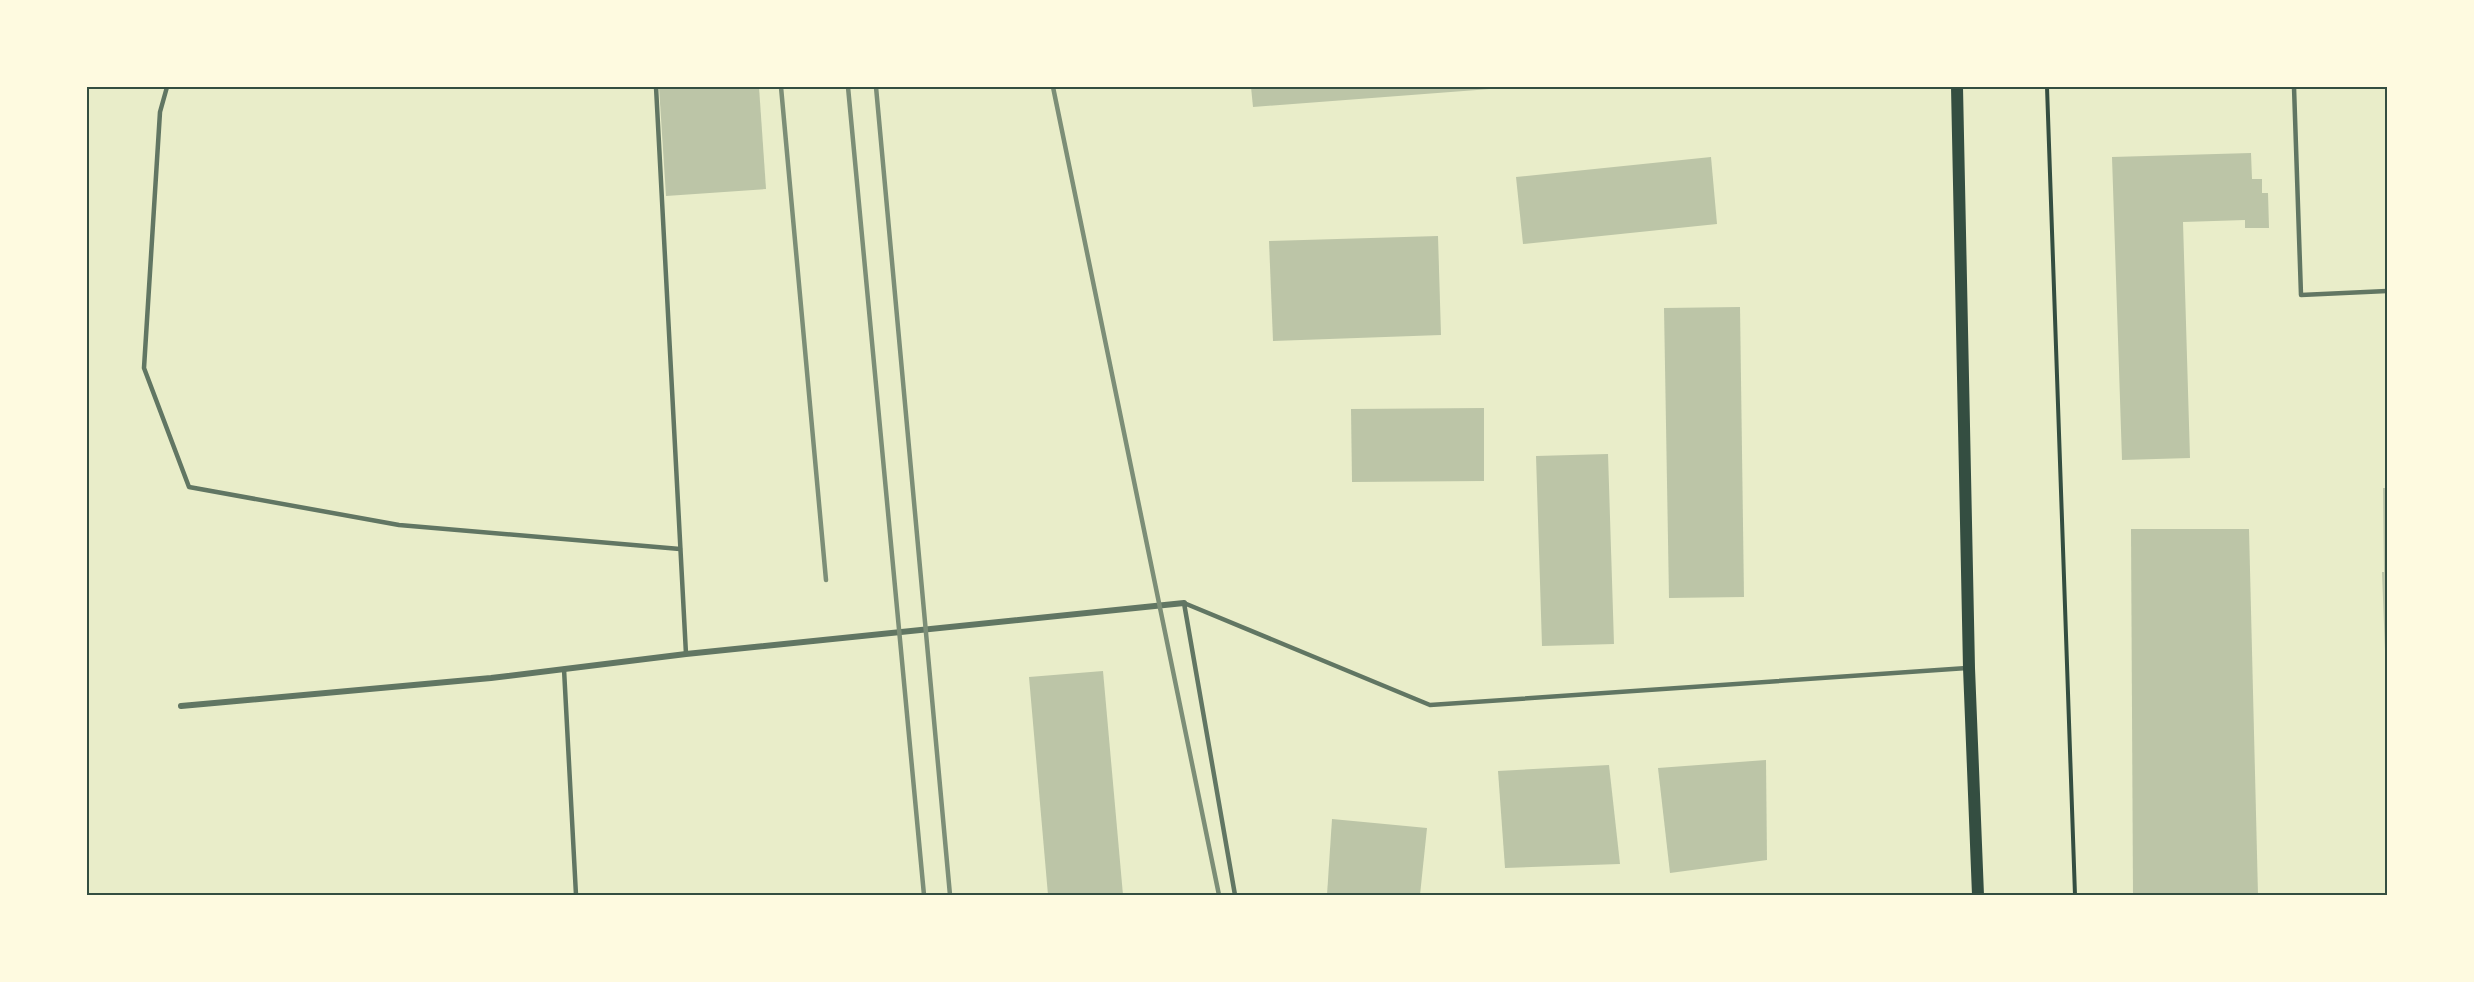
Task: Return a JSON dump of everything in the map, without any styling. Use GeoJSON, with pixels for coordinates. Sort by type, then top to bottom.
{"type":"FeatureCollection","features":[{"type":"Feature","properties":{"kind":"main road"},"geometry":{"type":"LineString","coordinates":[[1957,87],[1969,668],[1978,895]]}},
{"type":"Feature","properties":{"kind":"street"},"geometry":{"type":"LineString","coordinates":[[181,706],[564,669],[686,654],[1184,603]]}},
{"type":"Feature","properties":{"kind":"lane"},"geometry":{"type":"LineString","coordinates":[[167,87],[160,112],[144,368],[189,487],[399,525],[680,549]]}},
{"type":"Feature","properties":{"kind":"lane"},"geometry":{"type":"LineString","coordinates":[[656,87],[686,654]]}},
{"type":"Feature","properties":{"kind":"lane"},"geometry":{"type":"LineString","coordinates":[[2294,87],[2301,295],[2387,291]]}},
{"type":"Feature","properties":{"kind":"lane"},"geometry":{"type":"LineString","coordinates":[[1184,603],[1430,705],[1969,668]]}},
{"type":"Feature","properties":{"kind":"lane"},"geometry":{"type":"LineString","coordinates":[[1184,603],[1235,895]]}},
{"type":"Feature","properties":{"kind":"lane"},"geometry":{"type":"LineString","coordinates":[[564,669],[576,895]]}},
{"type":"Feature","properties":{"kind":"path"},"geometry":{"type":"LineString","coordinates":[[2047,87],[2075,895]]}},
{"type":"Feature","properties":{"kind":"building"},"geometry":{"type":"Polygon","coordinates":[[[659,87],[759,87],[766,189],[666,196],[659,87]]]}},
{"type":"Feature","properties":{"kind":"building"},"geometry":{"type":"Polygon","coordinates":[[[1251,87],[1490,87],[1490,89],[1253,107],[1251,87]]]}},
{"type":"Feature","properties":{"kind":"building"},"geometry":{"type":"Polygon","coordinates":[[[2251,153],[2252,179],[2262,179],[2262,193],[2268,193],[2269,228],[2245,228],[2245,220],[2183,222],[2190,458],[2122,460],[2112,157],[2251,153]]]}},
{"type":"Feature","properties":{"kind":"building"},"geometry":{"type":"Polygon","coordinates":[[[1711,157],[1717,224],[1523,244],[1516,177],[1711,157]]]}},
{"type":"Feature","properties":{"kind":"building"},"geometry":{"type":"Polygon","coordinates":[[[1438,236],[1441,335],[1273,341],[1269,241],[1438,236]]]}},
{"type":"Feature","properties":{"kind":"building"},"geometry":{"type":"Polygon","coordinates":[[[1740,307],[1744,597],[1669,598],[1664,308],[1740,307]]]}},
{"type":"Feature","properties":{"kind":"building"},"geometry":{"type":"Polygon","coordinates":[[[1484,408],[1484,481],[1352,482],[1351,409],[1484,408]]]}},
{"type":"Feature","properties":{"kind":"building"},"geometry":{"type":"Polygon","coordinates":[[[1608,454],[1614,644],[1542,646],[1536,456],[1608,454]]]}},
{"type":"Feature","properties":{"kind":"building"},"geometry":{"type":"Polygon","coordinates":[[[2383,488],[2387,488],[2387,703],[2382,572],[2384,572],[2383,488]]]}},
{"type":"Feature","properties":{"kind":"building"},"geometry":{"type":"Polygon","coordinates":[[[2131,529],[2249,529],[2258,895],[2133,895],[2131,529]]]}},
{"type":"Feature","properties":{"kind":"building"},"geometry":{"type":"Polygon","coordinates":[[[1103,671],[1123,895],[1048,895],[1029,677],[1103,671]]]}},
{"type":"Feature","properties":{"kind":"building"},"geometry":{"type":"Polygon","coordinates":[[[1766,760],[1767,860],[1670,873],[1658,768],[1766,760]]]}},
{"type":"Feature","properties":{"kind":"building"},"geometry":{"type":"Polygon","coordinates":[[[1609,765],[1620,864],[1505,868],[1498,771],[1609,765]]]}},
{"type":"Feature","properties":{"kind":"building"},"geometry":{"type":"Polygon","coordinates":[[[1332,819],[1427,828],[1420,895],[1327,895],[1332,819]]]}},
{"type":"Feature","properties":{"kind":"railway"},"geometry":{"type":"LineString","coordinates":[[781,87],[826,580]]}},
{"type":"Feature","properties":{"kind":"railway"},"geometry":{"type":"LineString","coordinates":[[848,87],[924,895]]}},
{"type":"Feature","properties":{"kind":"railway"},"geometry":{"type":"LineString","coordinates":[[876,87],[950,895]]}},
{"type":"Feature","properties":{"kind":"railway"},"geometry":{"type":"LineString","coordinates":[[1053,87],[1219,895]]}}]}
